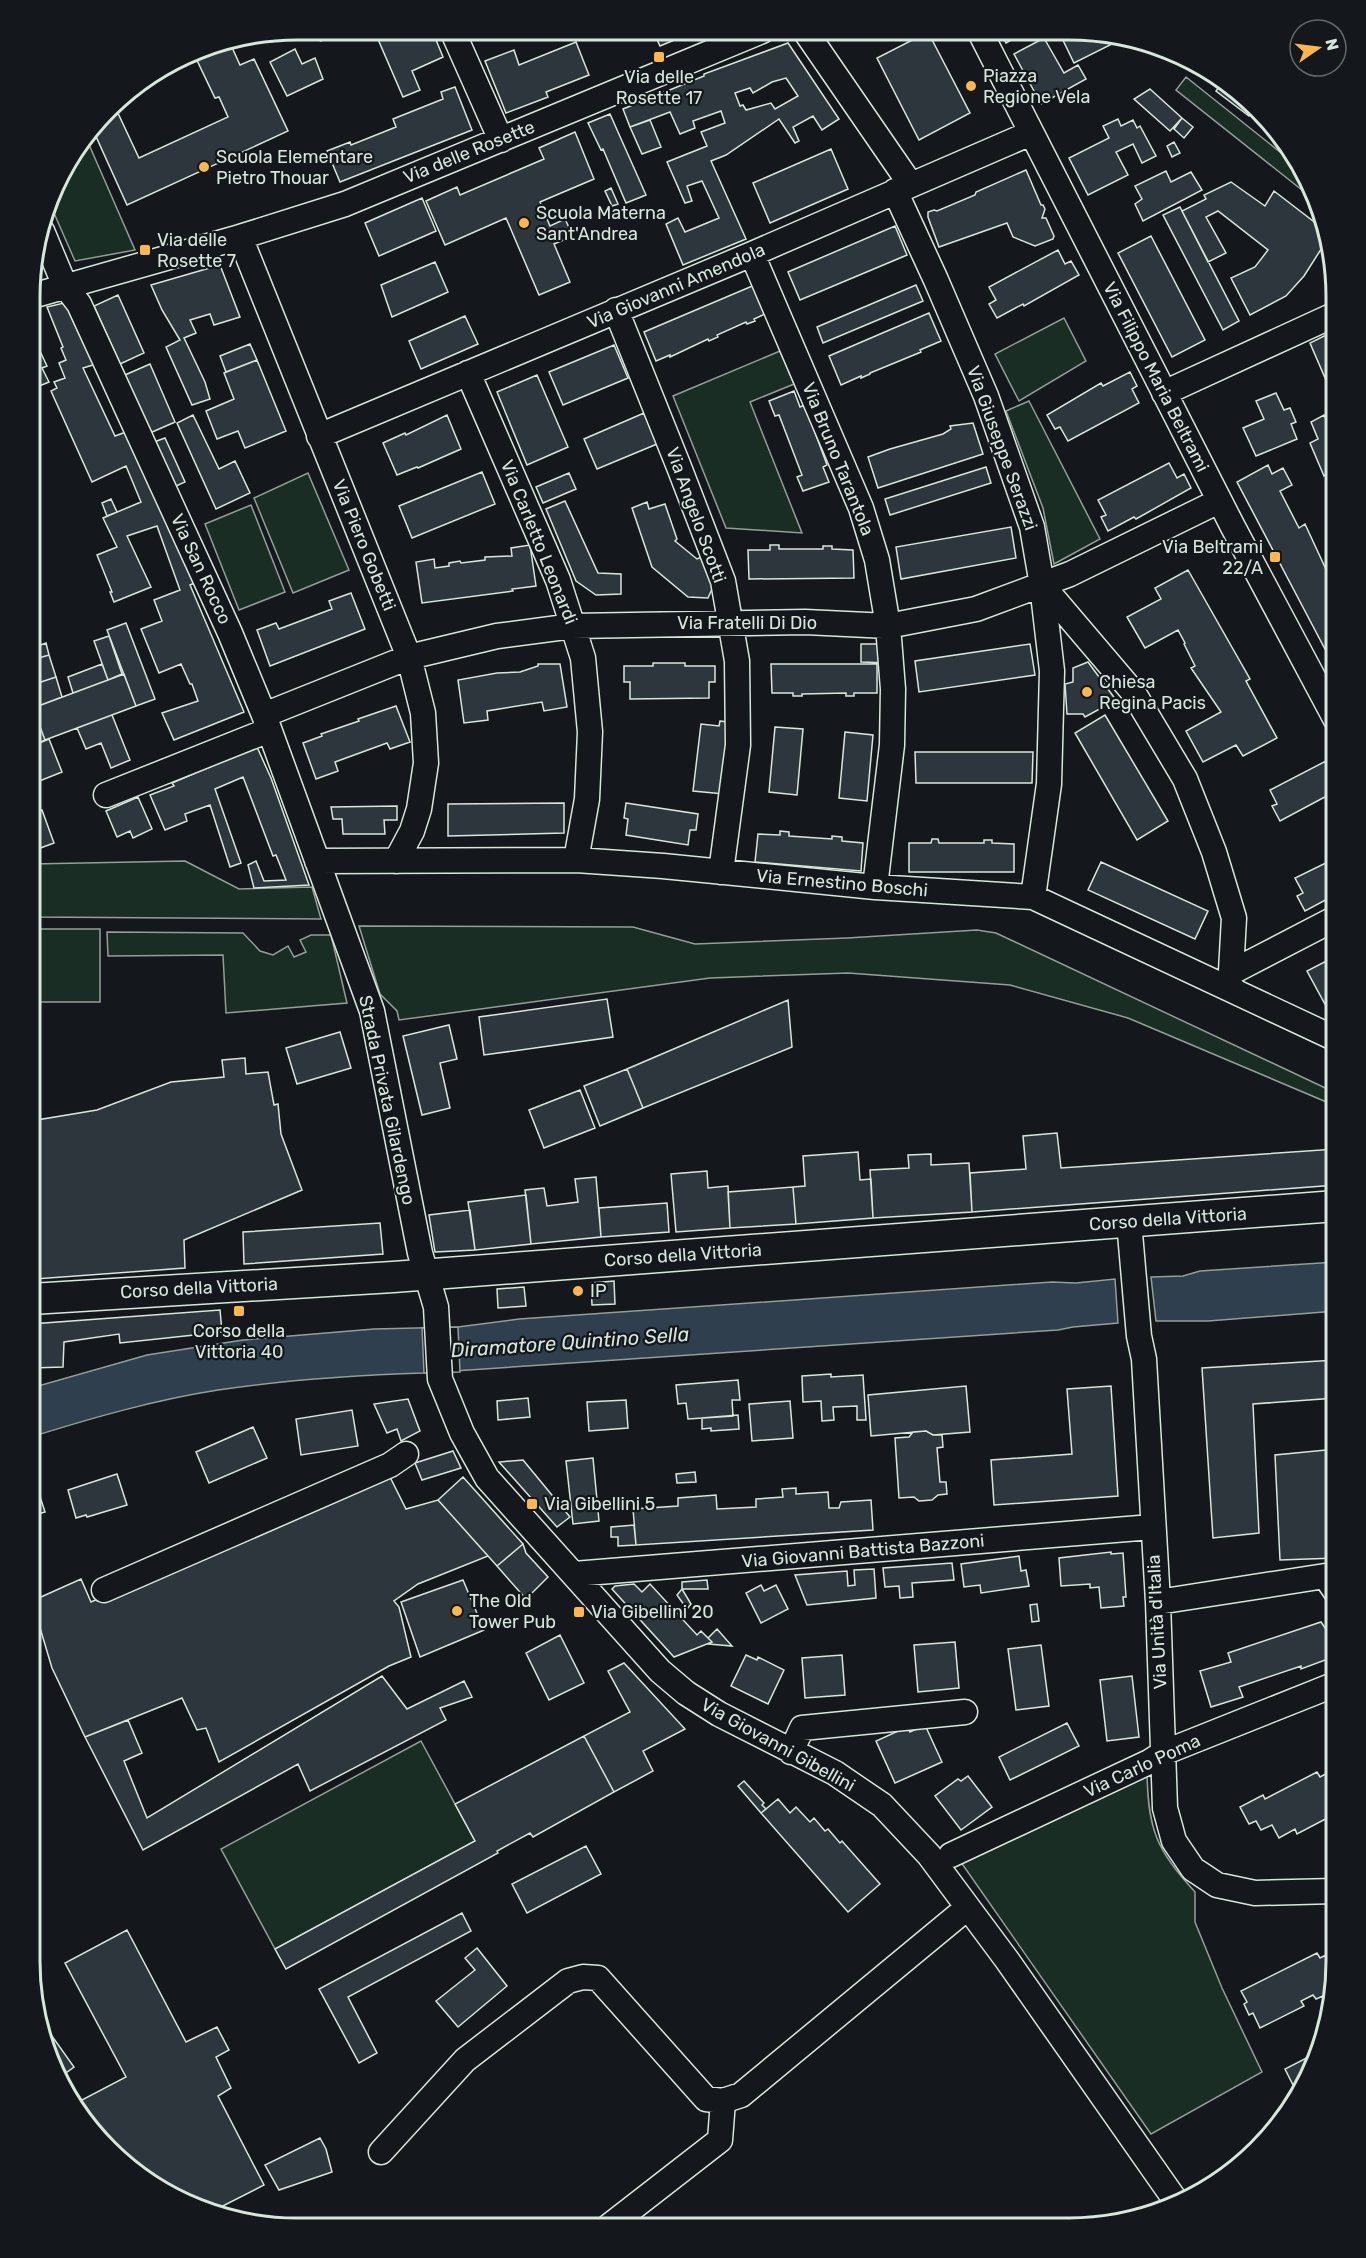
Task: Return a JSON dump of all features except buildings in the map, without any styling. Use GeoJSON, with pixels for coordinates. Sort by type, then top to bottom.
{"type":"FeatureCollection","features":[{"type":"Feature","properties":{"kind":"main road","name":"Corso della Vittoria"},"geometry":{"type":"LineString","coordinates":[[40,1298],[426,1274],[1326,1207]]}},
{"type":"Feature","properties":{"kind":"street"},"geometry":{"type":"LineString","coordinates":[[456,40],[501,140]]}},
{"type":"Feature","properties":{"kind":"street","name":"Via delle Rosette"},"geometry":{"type":"LineString","coordinates":[[40,293],[240,237],[345,204],[740,40]]}},
{"type":"Feature","properties":{"kind":"street","name":"Via Giuseppe Serazzi"},"geometry":{"type":"LineString","coordinates":[[810,40],[903,188],[936,280],[986,396],[1032,527],[1042,585],[1052,671],[1049,784],[1033,897]]}},
{"type":"Feature","properties":{"kind":"street","name":"Via Filippo Maria Beltrami"},"geometry":{"type":"LineString","coordinates":[[984,40],[1219,501],[1326,701]]}},
{"type":"Feature","properties":{"kind":"street","name":"Via Giovanni Amendola"},"geometry":{"type":"LineString","coordinates":[[319,436],[752,254],[1031,133]]}},
{"type":"Feature","properties":{"kind":"street","name":"Via Piero Gobetti"},"geometry":{"type":"LineString","coordinates":[[240,237],[409,657],[423,713],[426,763],[416,818],[412,831],[396,861]]}},
{"type":"Feature","properties":{"kind":"street","name":"Via San Rocco"},"geometry":{"type":"LineString","coordinates":[[46,241],[65,285],[79,304],[230,633],[267,722],[317,861]]}},
{"type":"Feature","properties":{"kind":"street","name":"Via Bruno Tarantola"},"geometry":{"type":"LineString","coordinates":[[752,254],[861,508],[877,560],[888,627],[893,689],[892,745],[875,887]]}},
{"type":"Feature","properties":{"kind":"street","name":"Via Angelo Scotti"},"geometry":{"type":"LineString","coordinates":[[616,310],[723,581],[736,661],[738,745],[721,872]]}},
{"type":"Feature","properties":{"kind":"street"},"geometry":{"type":"LineString","coordinates":[[1164,393],[1326,319]]}},
{"type":"Feature","properties":{"kind":"street","name":"Via Carletto Leonardi"},"geometry":{"type":"LineString","coordinates":[[468,373],[558,580],[583,658],[590,732],[587,799],[576,860]]}},
{"type":"Feature","properties":{"kind":"street","name":"Via Fratelli Di Dio"},"geometry":{"type":"LineString","coordinates":[[106,795],[409,657],[497,636],[573,626],[805,622],[888,627],[976,609],[1042,585],[1070,574],[1219,501]]}},
{"type":"Feature","properties":{"kind":"street"},"geometry":{"type":"LineString","coordinates":[[1042,585],[1133,692],[1185,779],[1214,852],[1234,918],[1231,980]]}},
{"type":"Feature","properties":{"kind":"street","name":"Via Ernestino Boschi"},"geometry":{"type":"LineString","coordinates":[[317,861],[576,860],[875,887],[1033,897],[1231,980],[1326,1033]]}},
{"type":"Feature","properties":{"kind":"street","name":"Strada Privata Gilardengo"},"geometry":{"type":"LineString","coordinates":[[317,861],[372,1011],[426,1274]]}},
{"type":"Feature","properties":{"kind":"street"},"geometry":{"type":"LineString","coordinates":[[1231,980],[1326,924]]}},
{"type":"Feature","properties":{"kind":"street","name":"Via Unità d'Italia"},"geometry":{"type":"LineString","coordinates":[[1129,1222],[1144,1359],[1158,1602],[1165,1808],[1174,1841],[1193,1869],[1217,1885],[1255,1893],[1326,1891]]}},
{"type":"Feature","properties":{"kind":"street","name":"Via Giovanni Gibellini"},"geometry":{"type":"LineString","coordinates":[[426,1274],[436,1307],[440,1379],[462,1433],[487,1478],[652,1664],[677,1686],[719,1714],[835,1773],[882,1806],[928,1855],[1006,1960],[1172,2196]]}},
{"type":"Feature","properties":{"kind":"street"},"geometry":{"type":"LineString","coordinates":[[104,1590],[390,1465],[406,1454]]}},
{"type":"Feature","properties":{"kind":"street","name":"Via Giovanni Battista Bazzoni"},"geometry":{"type":"LineString","coordinates":[[574,1574],[1152,1527]]}},
{"type":"Feature","properties":{"kind":"street"},"geometry":{"type":"LineString","coordinates":[[1158,1602],[1324,1576],[1326,1579]]}},
{"type":"Feature","properties":{"kind":"street","name":"Via Carlo Poma"},"geometry":{"type":"LineString","coordinates":[[951,1855],[1149,1762],[1163,1753],[1326,1688]]}},
{"type":"Feature","properties":{"kind":"street"},"geometry":{"type":"LineString","coordinates":[[791,1752],[802,1728],[965,1712]]}},
{"type":"Feature","properties":{"kind":"street"},"geometry":{"type":"LineString","coordinates":[[381,2152],[465,2060],[568,1981],[583,1977],[598,1978],[706,2099],[723,2101],[741,2095],[967,1908]]}},
{"type":"Feature","properties":{"kind":"street"},"geometry":{"type":"LineString","coordinates":[[620,2218],[720,2140],[723,2101]]}},
{"type":"Feature","properties":{"kind":"green space"},"geometry":{"type":"Polygon","coordinates":[[[1186,77],[1280,152],[1302,190],[1176,90],[1186,77]]]}},
{"type":"Feature","properties":{"kind":"green space"},"geometry":{"type":"Polygon","coordinates":[[[90,147],[135,250],[75,261],[54,214],[67,184],[90,147]]]}},
{"type":"Feature","properties":{"kind":"green space"},"geometry":{"type":"Polygon","coordinates":[[[1064,318],[1086,361],[1019,401],[995,354],[1064,318]]]}},
{"type":"Feature","properties":{"kind":"green space"},"geometry":{"type":"Polygon","coordinates":[[[780,351],[794,384],[750,402],[802,533],[726,528],[673,396],[780,351]]]}},
{"type":"Feature","properties":{"kind":"green space"},"geometry":{"type":"Polygon","coordinates":[[[1029,401],[1100,539],[1054,564],[1043,508],[1006,411],[1029,401]]]}},
{"type":"Feature","properties":{"kind":"green space"},"geometry":{"type":"Polygon","coordinates":[[[308,473],[349,570],[293,593],[254,498],[308,473]]]}},
{"type":"Feature","properties":{"kind":"green space"},"geometry":{"type":"Polygon","coordinates":[[[251,505],[285,592],[239,610],[205,524],[251,505]]]}},
{"type":"Feature","properties":{"kind":"green space"},"geometry":{"type":"Polygon","coordinates":[[[185,861],[239,889],[312,887],[321,919],[40,917],[40,864],[185,861]]]}},
{"type":"Feature","properties":{"kind":"green space"},"geometry":{"type":"Polygon","coordinates":[[[359,926],[633,927],[695,944],[977,930],[996,933],[1326,1088],[1326,1102],[1128,1018],[1010,985],[848,973],[710,978],[399,1020],[397,1011],[380,994],[359,926]]]}},
{"type":"Feature","properties":{"kind":"green space"},"geometry":{"type":"Polygon","coordinates":[[[40,929],[100,929],[100,1002],[40,1002],[40,929]]]}},
{"type":"Feature","properties":{"kind":"green space"},"geometry":{"type":"Polygon","coordinates":[[[107,932],[243,933],[260,951],[273,955],[288,946],[294,957],[306,952],[300,940],[311,935],[331,935],[347,1003],[226,1013],[223,955],[108,956],[107,932]]]}},
{"type":"Feature","properties":{"kind":"green space"},"geometry":{"type":"Polygon","coordinates":[[[421,1741],[475,1841],[275,1949],[221,1849],[421,1741]]]}},
{"type":"Feature","properties":{"kind":"green space"},"geometry":{"type":"Polygon","coordinates":[[[1147,1772],[1149,1809],[1157,1838],[1171,1863],[1195,1892],[1195,1922],[1222,1988],[1262,2072],[1151,2134],[958,1858],[1147,1772]]]}},
{"type":"Feature","properties":{"kind":"water"},"geometry":{"type":"Polygon","coordinates":[[[1326,1263],[1326,1312],[1208,1321],[1156,1321],[1151,1277],[1183,1276],[1200,1271],[1326,1263]]]}},
{"type":"Feature","properties":{"kind":"water","name":"Diramatore Quintino Sella"},"geometry":{"type":"Polygon","coordinates":[[[1115,1279],[1118,1323],[1058,1330],[269,1383],[147,1404],[40,1434],[40,1385],[147,1355],[243,1340],[374,1329],[458,1327],[519,1319],[1052,1282],[1076,1283],[1115,1279]]]}},
{"type":"Feature","properties":{"kind":"pier"},"geometry":{"type":"Polygon","coordinates":[[[458,1327],[460,1372],[424,1373],[422,1328],[458,1327]]]}},
{"type":"Feature","properties":{"kind":"place","name":"Via delle Rosette 17"},"geometry":{"type":"Point","coordinates":[659,57]}},
{"type":"Feature","properties":{"kind":"place","name":"Piazza Regione Vela"},"geometry":{"type":"Point","coordinates":[971,86]}},
{"type":"Feature","properties":{"kind":"place","name":"Scuola Elementare Pietro Thouar"},"geometry":{"type":"Point","coordinates":[204,167]}},
{"type":"Feature","properties":{"kind":"place","name":"Scuola Materna Sant'Andrea"},"geometry":{"type":"Point","coordinates":[524,223]}},
{"type":"Feature","properties":{"kind":"place","name":"Via delle Rosette 7"},"geometry":{"type":"Point","coordinates":[145,250]}},
{"type":"Feature","properties":{"kind":"place","name":"Via Beltrami 22/A"},"geometry":{"type":"Point","coordinates":[1275,557]}},
{"type":"Feature","properties":{"kind":"place","name":"Chiesa Regina Pacis"},"geometry":{"type":"Point","coordinates":[1087,692]}},
{"type":"Feature","properties":{"kind":"place","name":"IP"},"geometry":{"type":"Point","coordinates":[578,1291]}},
{"type":"Feature","properties":{"kind":"place","name":"Corso della Vittoria 40"},"geometry":{"type":"Point","coordinates":[239,1311]}},
{"type":"Feature","properties":{"kind":"place","name":"Via Gibellini 5"},"geometry":{"type":"Point","coordinates":[532,1504]}},
{"type":"Feature","properties":{"kind":"place","name":"The Old Tower Pub"},"geometry":{"type":"Point","coordinates":[457,1611]}},
{"type":"Feature","properties":{"kind":"place","name":"Via Gibellini 20"},"geometry":{"type":"Point","coordinates":[579,1612]}}]}
